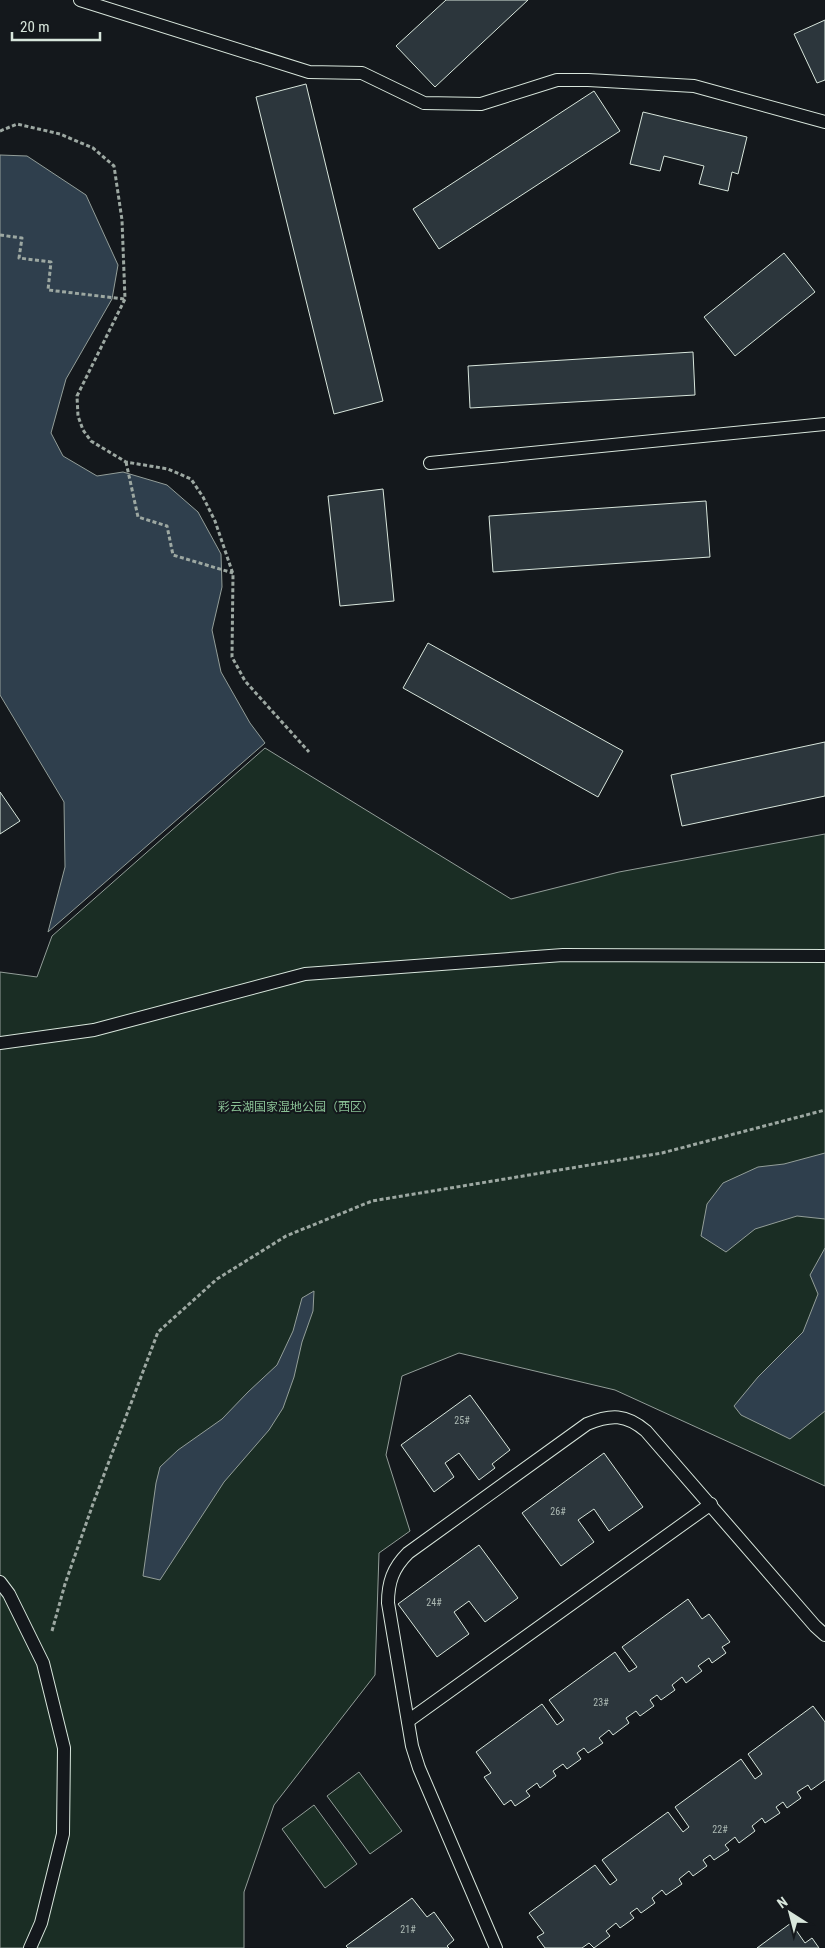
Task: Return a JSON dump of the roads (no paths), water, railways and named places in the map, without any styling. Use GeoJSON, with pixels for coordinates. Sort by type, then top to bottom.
{"type":"FeatureCollection","features":[{"type":"Feature","properties":{"kind":"lane"},"geometry":{"type":"LineString","coordinates":[[80,0],[308,72],[362,73],[424,102],[481,104],[557,80],[588,80],[694,86],[825,122]]}},
{"type":"Feature","properties":{"kind":"lane"},"geometry":{"type":"LineString","coordinates":[[430,463],[825,424]]}},
{"type":"Feature","properties":{"kind":"lane"},"geometry":{"type":"LineString","coordinates":[[0,1043],[94,1030],[306,974],[563,955],[825,956]]}},
{"type":"Feature","properties":{"kind":"lane"},"geometry":{"type":"LineString","coordinates":[[496,1948],[419,1768],[412,1746],[388,1603],[388,1588],[392,1574],[398,1563],[408,1553],[587,1424],[600,1418],[614,1416],[626,1418],[646,1430],[815,1626],[825,1635]]}},
{"type":"Feature","properties":{"kind":"lane"},"geometry":{"type":"LineString","coordinates":[[408,1722],[711,1504]]}},
{"type":"Feature","properties":{"kind":"lane"},"geometry":{"type":"LineString","coordinates":[[0,1582],[9,1594],[43,1663],[64,1748],[63,1834],[41,1922],[30,1948]]}},
{"type":"Feature","properties":{"kind":"water"},"geometry":{"type":"Polygon","coordinates":[[[0,155],[27,156],[86,195],[118,265],[112,299],[66,379],[51,433],[63,456],[97,476],[123,472],[167,485],[198,512],[221,554],[222,587],[212,630],[221,672],[250,723],[265,743],[48,932],[65,867],[64,802],[0,695],[0,155]]]}},
{"type":"Feature","properties":{"kind":"water"},"geometry":{"type":"Polygon","coordinates":[[[825,1153],[825,1219],[797,1216],[755,1229],[726,1252],[701,1236],[707,1204],[723,1183],[758,1167],[784,1164],[825,1153]]]}},
{"type":"Feature","properties":{"kind":"water"},"geometry":{"type":"Polygon","coordinates":[[[825,1248],[825,1411],[790,1439],[741,1415],[734,1406],[758,1377],[803,1332],[818,1294],[810,1275],[825,1248]]]}},
{"type":"Feature","properties":{"kind":"water"},"geometry":{"type":"Polygon","coordinates":[[[314,1291],[313,1311],[283,1408],[269,1430],[224,1482],[160,1580],[143,1576],[160,1467],[178,1450],[222,1419],[277,1365],[293,1331],[302,1298],[314,1291]]]}},
{"type":"Feature","properties":{"kind":"park label","name":"彩云湖国家湿地公园（西区）"},"geometry":{"type":"Point","coordinates":[296,1107]}}]}
